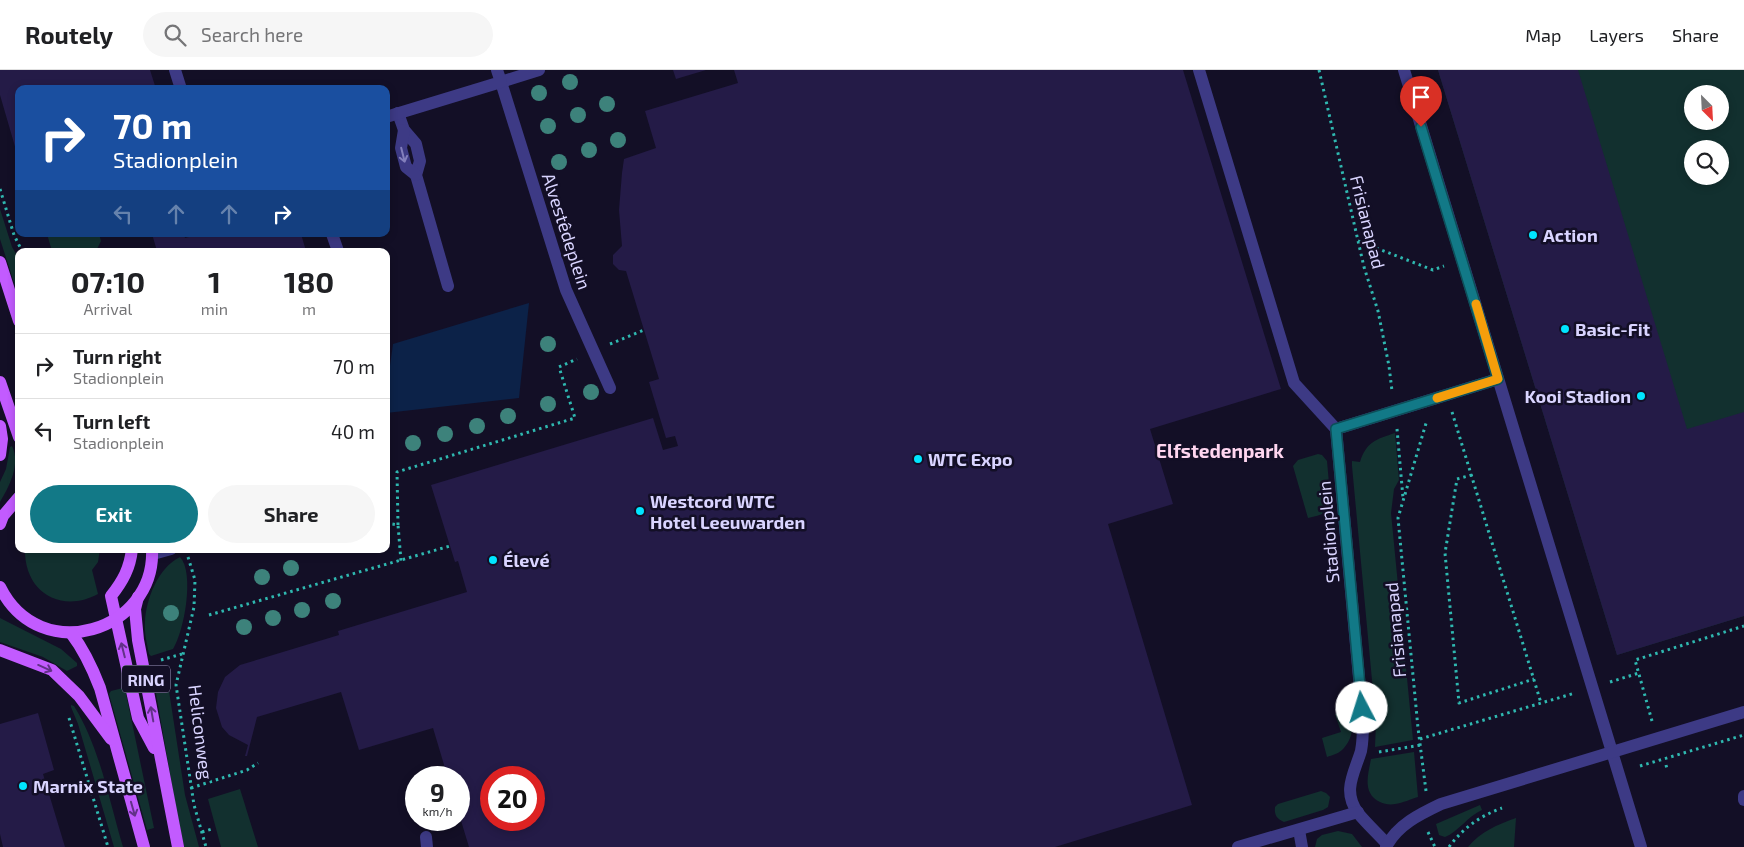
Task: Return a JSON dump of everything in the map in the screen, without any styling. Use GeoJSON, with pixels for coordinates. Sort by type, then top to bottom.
{"type":"FeatureCollection","features":[{"type":"Feature","properties":{"kind":"main road"},"geometry":{"type":"LineString","coordinates":[[0,262],[15,309]]}},
{"type":"Feature","properties":{"kind":"main road"},"geometry":{"type":"LineString","coordinates":[[0,386],[15,425]]}},
{"type":"Feature","properties":{"kind":"main road"},"geometry":{"type":"LineString","coordinates":[[0,426],[2,439],[0,455]]}},
{"type":"Feature","properties":{"kind":"main road"},"geometry":{"type":"LineString","coordinates":[[0,524],[3,516],[15,502]]}},
{"type":"Feature","properties":{"kind":"main road","name":"RING"},"geometry":{"type":"LineString","coordinates":[[132,553],[126,574],[111,596],[138,718],[161,762]]}},
{"type":"Feature","properties":{"kind":"main road","name":"RING"},"geometry":{"type":"LineString","coordinates":[[0,587],[7,600],[18,613],[37,626],[56,632],[84,632],[115,618],[127,609],[138,596],[148,576],[153,553]]}},
{"type":"Feature","properties":{"kind":"main road","name":"RING"},"geometry":{"type":"LineString","coordinates":[[138,596],[136,609],[138,640],[178,847]]}},
{"type":"Feature","properties":{"kind":"main road","name":"RING"},"geometry":{"type":"LineString","coordinates":[[71,633],[93,668],[100,688],[144,847]]}},
{"type":"Feature","properties":{"kind":"main road"},"geometry":{"type":"LineString","coordinates":[[0,650],[52,670],[79,696],[115,745]]}},
{"type":"Feature","properties":{"kind":"street"},"geometry":{"type":"LineString","coordinates":[[175,70],[180,85]]}},
{"type":"Feature","properties":{"kind":"street"},"geometry":{"type":"LineString","coordinates":[[448,286],[416,175],[420,161],[416,144],[392,115],[499,76],[539,70]]}},
{"type":"Feature","properties":{"kind":"street"},"geometry":{"type":"LineString","coordinates":[[1198,70],[1294,383],[1336,429],[1498,379]]}},
{"type":"Feature","properties":{"kind":"street"},"geometry":{"type":"LineString","coordinates":[[1404,70],[1641,847]]}},
{"type":"Feature","properties":{"kind":"street","name":"Alvestêdeplein"},"geometry":{"type":"LineString","coordinates":[[499,76],[566,290],[610,388]]}},
{"type":"Feature","properties":{"kind":"street","name":"Stadionplein"},"geometry":{"type":"LineString","coordinates":[[1336,429],[1363,721],[1363,737],[1350,782],[1350,798],[1358,812],[1387,845],[1404,824],[1426,810],[1456,798],[1744,712]]}},
{"type":"Feature","properties":{"kind":"street"},"geometry":{"type":"LineString","coordinates":[[1238,847],[1358,812]]}},
{"type":"Feature","properties":{"kind":"street"},"geometry":{"type":"LineString","coordinates":[[1299,830],[1302,847]]}},
{"type":"Feature","properties":{"kind":"path","name":"Frisianapad"},"geometry":{"type":"LineString","coordinates":[[1320,70],[1364,267],[1378,311],[1390,379]]}},
{"type":"Feature","properties":{"kind":"path"},"geometry":{"type":"LineString","coordinates":[[0,189],[15,237]]}},
{"type":"Feature","properties":{"kind":"path"},"geometry":{"type":"LineString","coordinates":[[1358,241],[1433,270],[1462,261]]}},
{"type":"Feature","properties":{"kind":"path"},"geometry":{"type":"LineString","coordinates":[[401,561],[397,472],[575,418],[559,368],[644,330]]}},
{"type":"Feature","properties":{"kind":"path"},"geometry":{"type":"LineString","coordinates":[[1447,395],[1541,703]]}},
{"type":"Feature","properties":{"kind":"path","name":"Frisianapad"},"geometry":{"type":"LineString","coordinates":[[1434,398],[1398,518],[1426,795],[1427,829],[1434,847]]}},
{"type":"Feature","properties":{"kind":"path","name":"Frisianapad"},"geometry":{"type":"LineString","coordinates":[[1397,433],[1404,500]]}},
{"type":"Feature","properties":{"kind":"path"},"geometry":{"type":"LineString","coordinates":[[1472,475],[1457,479],[1445,553],[1459,702],[1534,680]]}},
{"type":"Feature","properties":{"kind":"path"},"geometry":{"type":"LineString","coordinates":[[390,524],[398,525]]}},
{"type":"Feature","properties":{"kind":"path"},"geometry":{"type":"LineString","coordinates":[[209,615],[450,546]]}},
{"type":"Feature","properties":{"kind":"path","name":"Heliconweg"},"geometry":{"type":"LineString","coordinates":[[187,553],[195,580],[196,592],[182,654],[176,692],[194,805],[206,847]]}},
{"type":"Feature","properties":{"kind":"path"},"geometry":{"type":"LineString","coordinates":[[1654,727],[1635,660],[1744,626]]}},
{"type":"Feature","properties":{"kind":"path"},"geometry":{"type":"LineString","coordinates":[[158,661],[182,654]]}},
{"type":"Feature","properties":{"kind":"path"},"geometry":{"type":"LineString","coordinates":[[1420,739],[1639,673]]}},
{"type":"Feature","properties":{"kind":"path"},"geometry":{"type":"LineString","coordinates":[[66,711],[73,728],[108,847]]}},
{"type":"Feature","properties":{"kind":"path"},"geometry":{"type":"LineString","coordinates":[[1619,773],[1744,735]]}},
{"type":"Feature","properties":{"kind":"path"},"geometry":{"type":"LineString","coordinates":[[1402,748],[1421,745]]}},
{"type":"Feature","properties":{"kind":"path"},"geometry":{"type":"LineString","coordinates":[[191,788],[247,770],[258,763]]}},
{"type":"Feature","properties":{"kind":"path"},"geometry":{"type":"LineString","coordinates":[[1449,847],[1464,830],[1477,820],[1502,808]]}},
{"type":"Feature","properties":{"kind":"path"},"geometry":{"type":"LineString","coordinates":[[202,832],[212,829]]}},
{"type":"Feature","properties":{"kind":"green space","name":"Kooi Stadion"},"geometry":{"type":"Polygon","coordinates":[[[1438,70],[1744,70],[1744,616],[1617,655],[1438,70]]]}},
{"type":"Feature","properties":{"kind":"green space"},"geometry":{"type":"Polygon","coordinates":[[[0,209],[15,252],[15,286],[0,239],[0,209]]]}},
{"type":"Feature","properties":{"kind":"green space"},"geometry":{"type":"Polygon","coordinates":[[[48,237],[100,237],[101,241],[98,248],[51,248],[48,237]]]}},
{"type":"Feature","properties":{"kind":"green space"},"geometry":{"type":"Polygon","coordinates":[[[1395,433],[1399,480],[1394,489],[1391,513],[1413,740],[1375,747],[1376,723],[1352,461],[1360,462],[1365,450],[1373,442],[1395,433]]]}},
{"type":"Feature","properties":{"kind":"green space"},"geometry":{"type":"Polygon","coordinates":[[[12,446],[15,468],[0,502],[0,482],[6,469],[10,447],[12,446]]]}},
{"type":"Feature","properties":{"kind":"green space"},"geometry":{"type":"Polygon","coordinates":[[[1318,454],[1322,455],[1327,461],[1331,506],[1324,513],[1308,518],[1293,466],[1298,460],[1318,454]]]}},
{"type":"Feature","properties":{"kind":"green space"},"geometry":{"type":"Polygon","coordinates":[[[25,553],[99,553],[98,562],[92,570],[98,594],[84,600],[58,600],[47,595],[38,587],[31,577],[26,564],[25,553]]]}},
{"type":"Feature","properties":{"kind":"green space"},"geometry":{"type":"Polygon","coordinates":[[[180,557],[187,576],[186,603],[181,630],[173,649],[151,656],[145,630],[148,604],[160,576],[172,562],[180,557]]]}},
{"type":"Feature","properties":{"kind":"green space"},"geometry":{"type":"Polygon","coordinates":[[[0,618],[61,649],[77,663],[77,666],[67,671],[43,657],[0,642],[0,618]]]}},
{"type":"Feature","properties":{"kind":"green space"},"geometry":{"type":"Polygon","coordinates":[[[156,680],[167,680],[169,682],[185,795],[199,847],[184,847],[154,682],[156,680]]]}},
{"type":"Feature","properties":{"kind":"green space"},"geometry":{"type":"Polygon","coordinates":[[[125,689],[154,828],[147,830],[109,694],[111,691],[125,689]]]}},
{"type":"Feature","properties":{"kind":"green space"},"geometry":{"type":"Polygon","coordinates":[[[71,705],[74,706],[91,739],[123,847],[114,847],[71,705]]]}},
{"type":"Feature","properties":{"kind":"green space"},"geometry":{"type":"Polygon","coordinates":[[[1343,713],[1351,720],[1351,736],[1342,750],[1327,757],[1322,738],[1341,732],[1335,714],[1343,713]]]}},
{"type":"Feature","properties":{"kind":"green space"},"geometry":{"type":"Polygon","coordinates":[[[1414,752],[1418,797],[1401,803],[1391,804],[1382,803],[1374,798],[1368,789],[1371,759],[1414,752]]]}},
{"type":"Feature","properties":{"kind":"green space"},"geometry":{"type":"Polygon","coordinates":[[[240,789],[258,847],[221,847],[208,799],[240,789]]]}},
{"type":"Feature","properties":{"kind":"green space"},"geometry":{"type":"Polygon","coordinates":[[[1321,791],[1330,797],[1328,807],[1323,810],[1284,822],[1276,816],[1275,807],[1278,804],[1321,791]]]}},
{"type":"Feature","properties":{"kind":"green space"},"geometry":{"type":"Polygon","coordinates":[[[1480,805],[1482,810],[1450,835],[1445,837],[1439,835],[1436,824],[1480,805]]]}},
{"type":"Feature","properties":{"kind":"green space"},"geometry":{"type":"Polygon","coordinates":[[[1516,818],[1514,847],[1468,847],[1484,833],[1516,818]]]}},
{"type":"Feature","properties":{"kind":"green space"},"geometry":{"type":"Polygon","coordinates":[[[1338,831],[1352,834],[1362,847],[1315,847],[1317,839],[1322,835],[1338,831]]]}},
{"type":"Feature","properties":{"kind":"water"},"geometry":{"type":"Polygon","coordinates":[[[529,303],[519,398],[390,413],[390,366],[393,344],[529,303]]]}},
{"type":"Feature","properties":{"kind":"building"},"geometry":{"type":"Polygon","coordinates":[[[0,70],[150,70],[155,85],[15,85],[15,147],[0,95],[0,70]]]}},
{"type":"Feature","properties":{"kind":"building"},"geometry":{"type":"Polygon","coordinates":[[[673,70],[706,70],[676,79],[673,70]]]}},
{"type":"Feature","properties":{"kind":"building","name":"WTC Expo"},"geometry":{"type":"Polygon","coordinates":[[[734,70],[1183,70],[1281,389],[1150,429],[1173,504],[1108,524],[1192,805],[1055,847],[469,847],[464,831],[470,831],[470,766],[444,766],[433,728],[359,750],[341,692],[257,717],[247,756],[245,756],[248,745],[229,735],[222,727],[216,708],[218,692],[225,677],[240,665],[339,635],[338,631],[467,592],[458,561],[455,562],[431,485],[653,418],[663,450],[678,446],[675,436],[666,438],[649,382],[659,379],[626,271],[619,270],[613,264],[613,255],[622,246],[619,210],[624,159],[656,148],[645,111],[738,83],[734,70]]]}},
{"type":"Feature","properties":{"kind":"building","name":"Kooi Stadion"},"geometry":{"type":"Polygon","coordinates":[[[1438,70],[1578,70],[1687,429],[1744,412],[1744,616],[1617,655],[1438,70]]]}},
{"type":"Feature","properties":{"kind":"building"},"geometry":{"type":"Polygon","coordinates":[[[153,237],[302,237],[305,248],[156,248],[153,237]]]}},
{"type":"Feature","properties":{"kind":"building","name":"Marnix State"},"geometry":{"type":"Polygon","coordinates":[[[38,713],[54,770],[43,774],[65,847],[3,847],[0,834],[0,724],[38,713]]]}},
{"type":"Feature","properties":{"kind":"slow traffic"},"geometry":{"type":"LineString","coordinates":[[1437,398],[1498,379],[1476,304]]}},
{"type":"Feature","properties":{"kind":"place","name":"Action"},"geometry":{"type":"Point","coordinates":[1533,235]}},
{"type":"Feature","properties":{"kind":"place","name":"Basic-Fit"},"geometry":{"type":"Point","coordinates":[1565,329]}},
{"type":"Feature","properties":{"kind":"place","name":"Kooi Stadion"},"geometry":{"type":"Point","coordinates":[1641,396]}},
{"type":"Feature","properties":{"kind":"place","name":"WTC Expo"},"geometry":{"type":"Point","coordinates":[918,459]}},
{"type":"Feature","properties":{"kind":"place","name":"Westcord WTC Hotel Leeuwarden"},"geometry":{"type":"Point","coordinates":[640,511]}},
{"type":"Feature","properties":{"kind":"place","name":"Élevé"},"geometry":{"type":"Point","coordinates":[493,560]}},
{"type":"Feature","properties":{"kind":"place","name":"Marnix State"},"geometry":{"type":"Point","coordinates":[23,786]}},
{"type":"Feature","properties":{"kind":"district","name":"Elfstedenpark"},"geometry":{"type":"Point","coordinates":[1220,450]}},
{"type":"Feature","properties":{"kind":"route"},"geometry":{"type":"LineString","coordinates":[[1362,708],[1336,429],[1498,379],[1421,127]]}}]}
